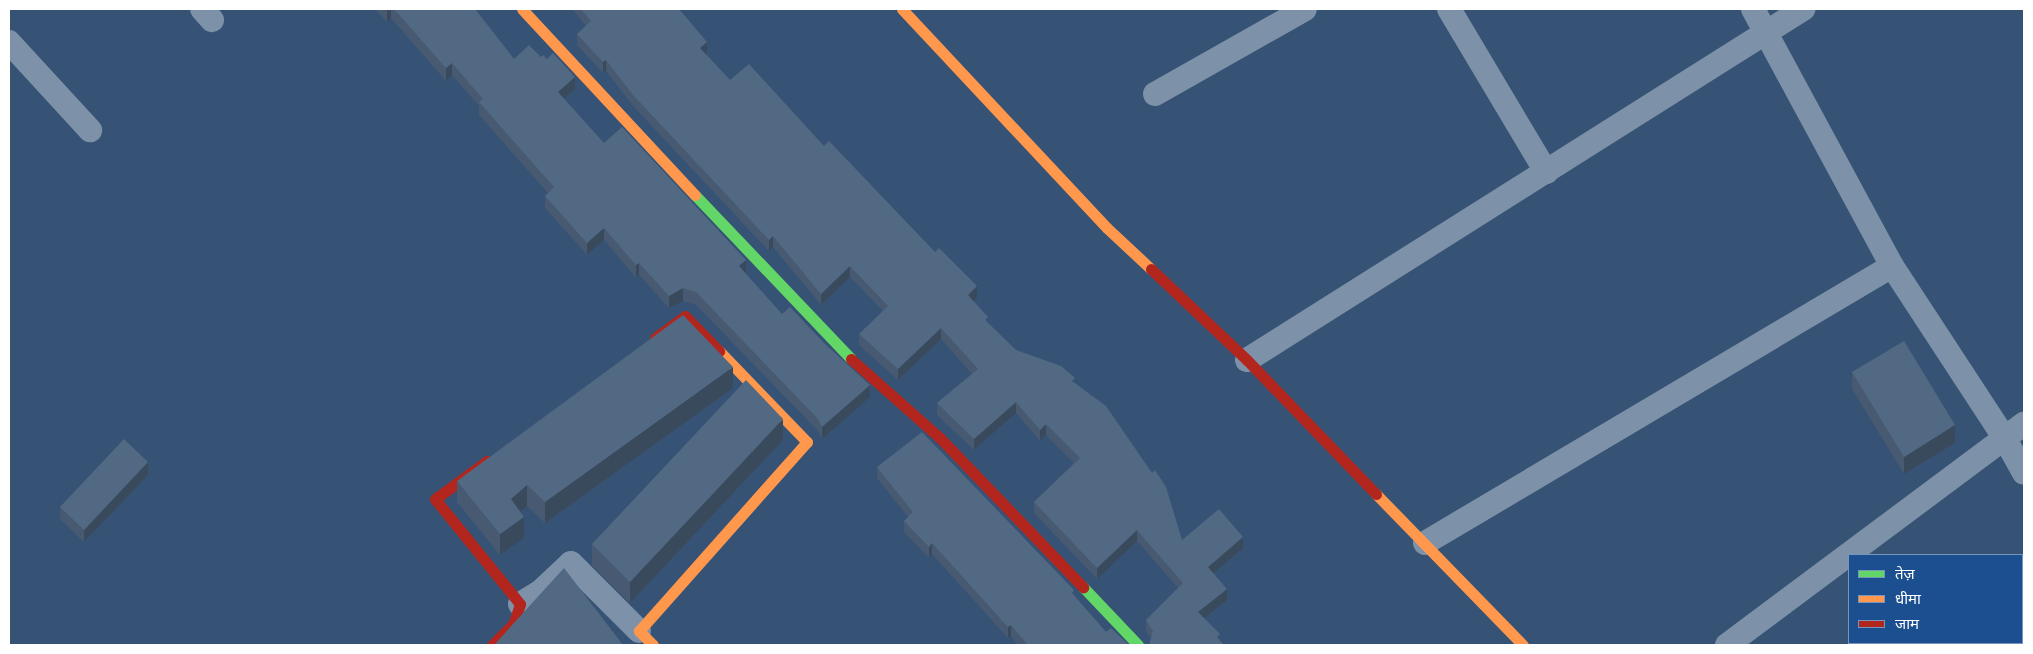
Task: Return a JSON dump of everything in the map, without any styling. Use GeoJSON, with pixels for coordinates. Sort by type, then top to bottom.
{"type":"FeatureCollection","features":[{"type":"Feature","properties":{"kind":"street"},"geometry":{"type":"LineString","coordinates":[[522,9],[834,344],[940,438],[1138,645]]}},
{"type":"Feature","properties":{"kind":"street"},"geometry":{"type":"LineString","coordinates":[[902,9],[1107,228],[1247,360],[1522,645]]}},
{"type":"Feature","properties":{"kind":"street"},"geometry":{"type":"LineString","coordinates":[[1155,94],[1305,9]]}},
{"type":"Feature","properties":{"kind":"street"},"geometry":{"type":"LineString","coordinates":[[1450,9],[1546,172]]}},
{"type":"Feature","properties":{"kind":"street"},"geometry":{"type":"LineString","coordinates":[[1753,9],[1767,31],[1892,266],[2004,437],[2024,473]]}},
{"type":"Feature","properties":{"kind":"street"},"geometry":{"type":"LineString","coordinates":[[1247,360],[1803,9]]}},
{"type":"Feature","properties":{"kind":"street"},"geometry":{"type":"LineString","coordinates":[[9,42],[90,130]]}},
{"type":"Feature","properties":{"kind":"street"},"geometry":{"type":"LineString","coordinates":[[1425,543],[1892,266]]}},
{"type":"Feature","properties":{"kind":"street"},"geometry":{"type":"LineString","coordinates":[[492,645],[514,623],[520,604],[540,592],[571,563],[646,638],[807,442],[685,316],[645,345]]}},
{"type":"Feature","properties":{"kind":"street"},"geometry":{"type":"LineString","coordinates":[[1848,554],[2024,424]]}},
{"type":"Feature","properties":{"kind":"street"},"geometry":{"type":"LineString","coordinates":[[495,455],[435,499],[520,604]]}},
{"type":"Feature","properties":{"kind":"street"},"geometry":{"type":"LineString","coordinates":[[1727,645],[1848,554]]}},
{"type":"Feature","properties":{"kind":"building"},"geometry":{"type":"Polygon","coordinates":[[[394,9],[475,9],[514,59],[529,45],[541,57],[543,55],[547,59],[553,53],[575,77],[558,92],[604,143],[622,127],[746,260],[739,266],[782,314],[790,307],[824,343],[870,385],[822,427],[818,419],[696,292],[683,288],[669,296],[639,263],[636,265],[604,228],[587,243],[545,196],[554,187],[479,102],[483,99],[452,63],[446,68],[394,9]]]}},
{"type":"Feature","properties":{"kind":"building"},"geometry":{"type":"Polygon","coordinates":[[[581,9],[679,9],[707,42],[700,48],[730,80],[749,64],[824,146],[829,141],[935,252],[939,248],[977,286],[968,295],[988,317],[985,320],[1016,350],[1061,366],[1075,378],[1072,381],[1106,406],[1152,473],[1155,470],[1166,487],[1182,540],[1219,509],[1243,537],[1208,567],[1227,589],[1198,612],[1220,634],[1217,637],[1224,645],[1149,645],[1153,631],[1146,620],[1183,583],[1137,530],[1097,568],[1034,502],[1080,458],[1046,424],[1040,430],[1016,402],[974,439],[937,403],[978,369],[941,328],[898,369],[859,334],[888,306],[850,266],[821,294],[773,236],[769,240],[634,96],[606,60],[603,62],[577,34],[591,21],[581,9]]]}},
{"type":"Feature","properties":{"kind":"building"},"geometry":{"type":"Polygon","coordinates":[[[683,315],[733,367],[545,502],[527,485],[511,499],[524,517],[500,534],[457,481],[683,315]]]}},
{"type":"Feature","properties":{"kind":"building"},"geometry":{"type":"Polygon","coordinates":[[[1904,341],[1955,425],[1904,457],[1852,372],[1904,341]]]}},
{"type":"Feature","properties":{"kind":"building"},"geometry":{"type":"Polygon","coordinates":[[[746,380],[783,419],[630,582],[592,544],[746,380]]]}},
{"type":"Feature","properties":{"kind":"building"},"geometry":{"type":"Polygon","coordinates":[[[922,432],[1074,590],[1072,593],[1106,632],[1111,628],[1129,645],[1028,645],[1011,625],[1008,627],[932,543],[929,547],[904,521],[913,512],[877,467],[922,432]]]}},
{"type":"Feature","properties":{"kind":"building"},"geometry":{"type":"Polygon","coordinates":[[[124,439],[148,462],[84,530],[60,507],[124,439]]]}},
{"type":"Feature","properties":{"kind":"building"},"geometry":{"type":"Polygon","coordinates":[[[564,568],[623,645],[494,645],[564,568]]]}},
{"type":"Feature","properties":{"kind":"traffic: fast"},"geometry":{"type":"LineString","coordinates":[[695,195],[851,359]]}},
{"type":"Feature","properties":{"kind":"traffic: fast"},"geometry":{"type":"LineString","coordinates":[[1083,587],[1138,645]]}},
{"type":"Feature","properties":{"kind":"traffic: slow"},"geometry":{"type":"LineString","coordinates":[[522,9],[695,195]]}},
{"type":"Feature","properties":{"kind":"traffic: slow"},"geometry":{"type":"LineString","coordinates":[[902,9],[1107,228],[1151,269]]}},
{"type":"Feature","properties":{"kind":"traffic: slow"},"geometry":{"type":"LineString","coordinates":[[653,645],[639,631],[807,442],[719,351]]}},
{"type":"Feature","properties":{"kind":"traffic: slow"},"geometry":{"type":"LineString","coordinates":[[1376,494],[1523,645]]}},
{"type":"Feature","properties":{"kind":"traffic: jam"},"geometry":{"type":"LineString","coordinates":[[1151,269],[1247,360],[1376,494]]}},
{"type":"Feature","properties":{"kind":"traffic: jam"},"geometry":{"type":"LineString","coordinates":[[655,338],[685,316],[719,351]]}},
{"type":"Feature","properties":{"kind":"traffic: jam"},"geometry":{"type":"LineString","coordinates":[[851,359],[940,438],[1083,587]]}},
{"type":"Feature","properties":{"kind":"traffic: jam"},"geometry":{"type":"LineString","coordinates":[[487,461],[435,499],[520,604],[514,623],[492,645]]}}]}
